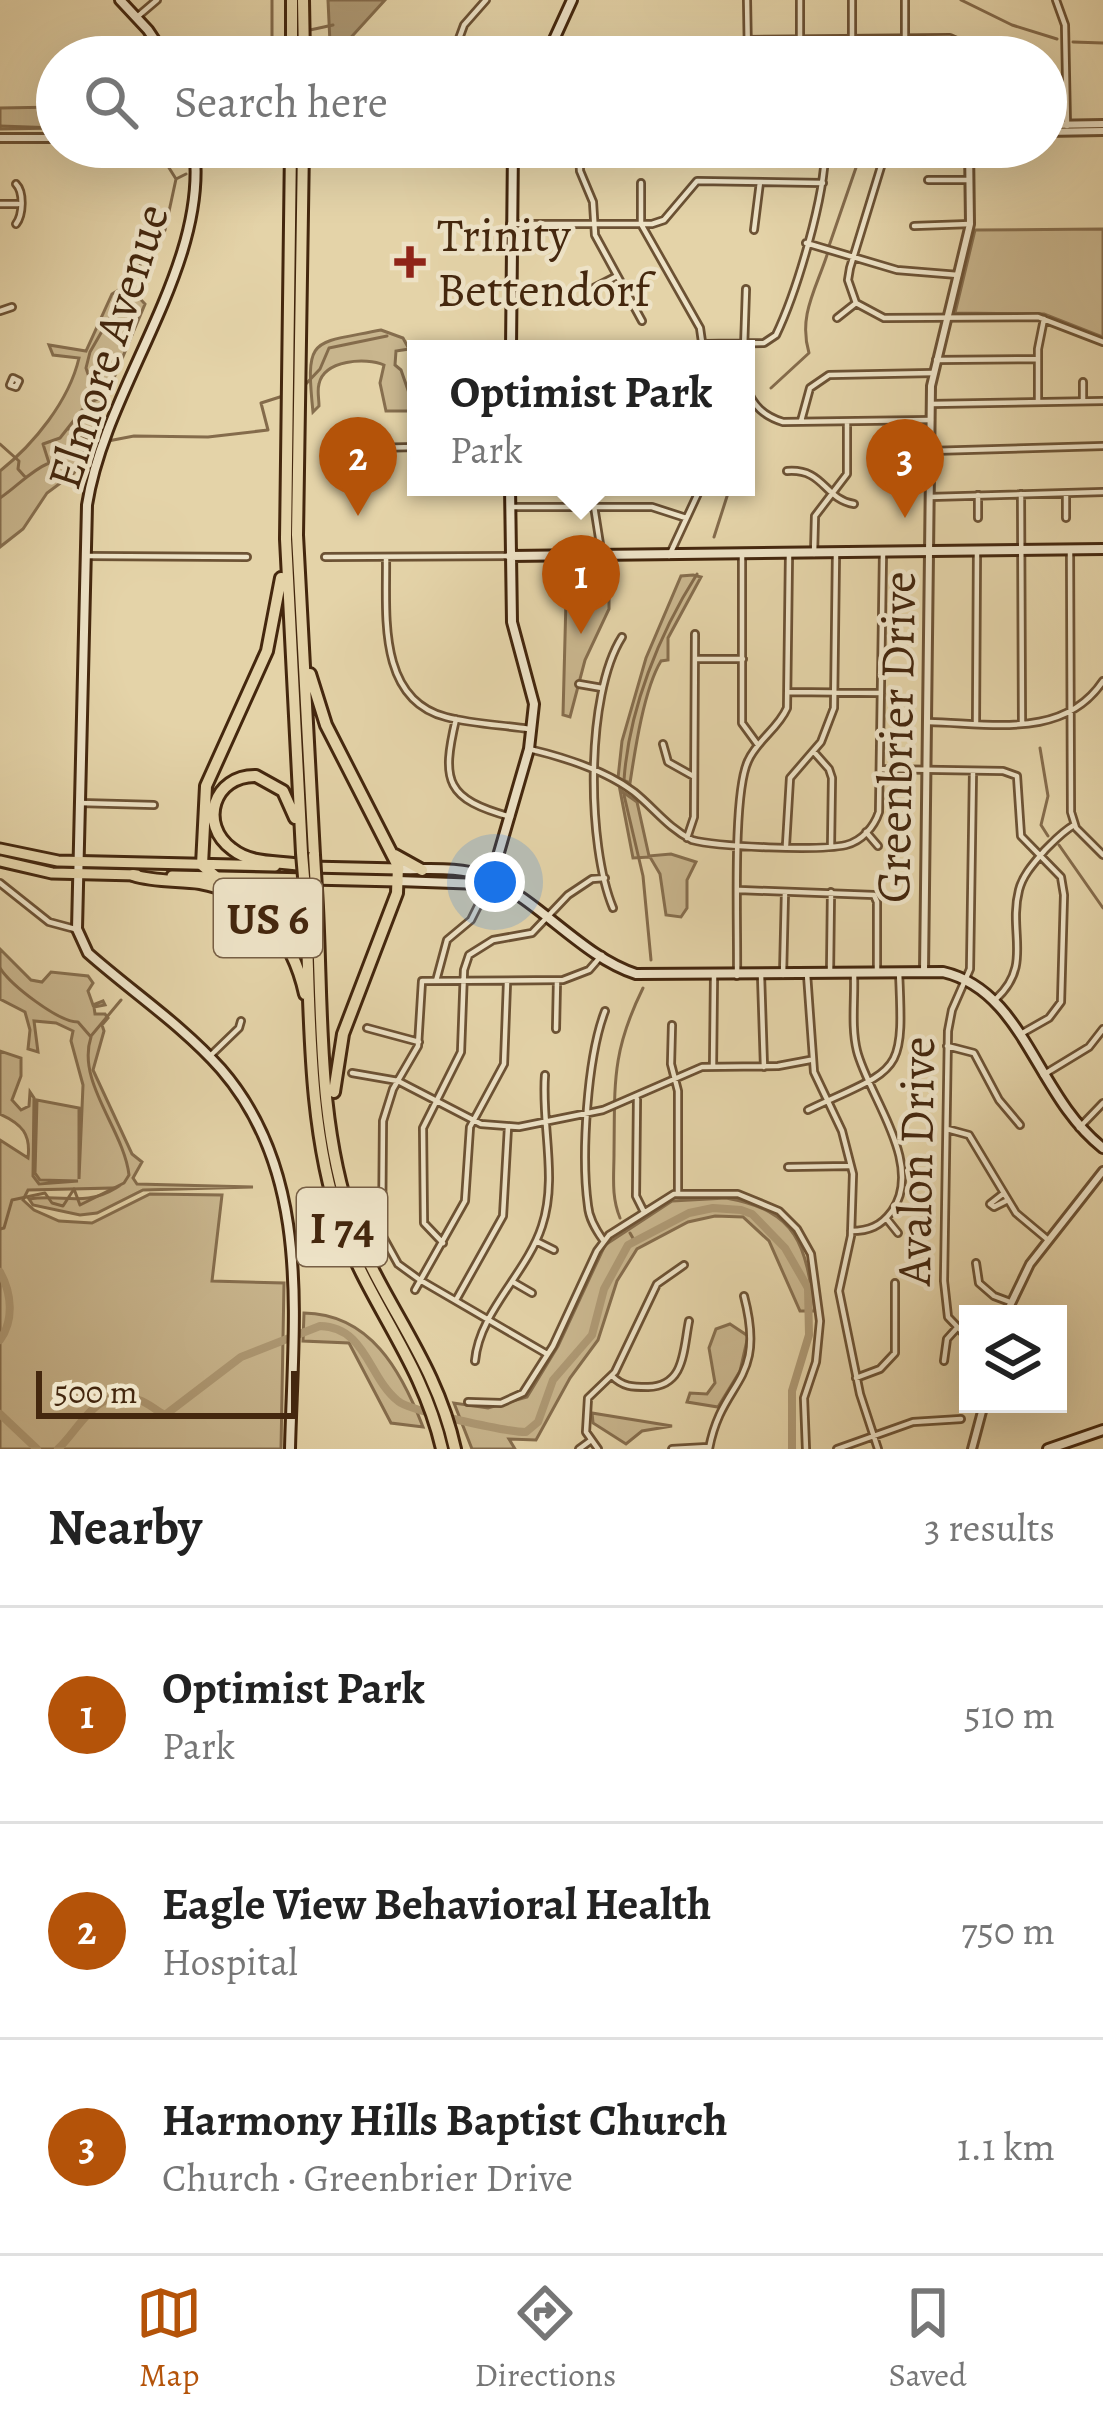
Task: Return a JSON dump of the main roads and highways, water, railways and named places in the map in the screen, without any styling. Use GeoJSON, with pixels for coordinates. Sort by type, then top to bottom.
{"type":"FeatureCollection","features":[{"type":"Feature","properties":{"kind":"highway"},"geometry":{"type":"LineString","coordinates":[[295,36],[301,2]]}},
{"type":"Feature","properties":{"kind":"highway"},"geometry":{"type":"LineString","coordinates":[[301,2],[303,36]]}},
{"type":"Feature","properties":{"kind":"highway","name":"I 74"},"geometry":{"type":"LineString","coordinates":[[291,168],[286,539],[306,860],[333,1143],[361,1244],[436,1387],[445,1434],[442,1449]]}},
{"type":"Feature","properties":{"kind":"highway","name":"I 74"},"geometry":{"type":"LineString","coordinates":[[303,168],[297,504],[306,860]]}},
{"type":"Feature","properties":{"kind":"highway"},"geometry":{"type":"LineString","coordinates":[[216,877],[202,865],[206,786],[270,641],[286,539]]}},
{"type":"Feature","properties":{"kind":"highway"},"geometry":{"type":"LineString","coordinates":[[299,600],[318,706],[395,855],[398,875]]}},
{"type":"Feature","properties":{"kind":"highway"},"geometry":{"type":"LineString","coordinates":[[251,775],[279,788],[292,808],[306,860],[255,860],[232,850],[213,818],[222,788],[251,775]]}},
{"type":"Feature","properties":{"kind":"highway"},"geometry":{"type":"LineString","coordinates":[[395,855],[422,870]]}},
{"type":"Feature","properties":{"kind":"highway","name":"US 6"},"geometry":{"type":"LineString","coordinates":[[134,875],[221,889],[264,915],[283,937],[298,967],[314,1052]]}},
{"type":"Feature","properties":{"kind":"highway","name":"US 6"},"geometry":{"type":"LineString","coordinates":[[333,1143],[334,1085],[343,1034],[397,893],[398,875]]}},
{"type":"Feature","properties":{"kind":"highway","name":"I 74"},"geometry":{"type":"LineString","coordinates":[[310,889],[322,1153],[337,1212],[361,1271],[454,1449]]}},
{"type":"Feature","properties":{"kind":"main road"},"geometry":{"type":"LineString","coordinates":[[120,0],[151,36]]}},
{"type":"Feature","properties":{"kind":"main road"},"geometry":{"type":"LineString","coordinates":[[556,36],[572,0]]}},
{"type":"Feature","properties":{"kind":"main road","name":"Elmore Avenue"},"geometry":{"type":"LineString","coordinates":[[195,168],[188,234],[95,463],[87,505],[77,928],[88,953],[209,1057],[240,1092],[274,1160],[288,1211],[293,1319],[290,1449]]}},
{"type":"Feature","properties":{"kind":"main road"},"geometry":{"type":"LineString","coordinates":[[510,168],[511,340]]}},
{"type":"Feature","properties":{"kind":"main road"},"geometry":{"type":"LineString","coordinates":[[134,875],[398,875],[481,884],[490,880],[532,730],[532,690],[512,622],[510,496]]}},
{"type":"Feature","properties":{"kind":"main road"},"geometry":{"type":"LineString","coordinates":[[510,556],[1103,548]]}},
{"type":"Feature","properties":{"kind":"main road","name":"US 6"},"geometry":{"type":"LineString","coordinates":[[0,849],[77,868],[134,875]]}},
{"type":"Feature","properties":{"kind":"main road","name":"US 6"},"geometry":{"type":"LineString","coordinates":[[0,861],[42,872],[306,860],[398,875]]}},
{"type":"Feature","properties":{"kind":"main road"},"geometry":{"type":"LineString","coordinates":[[398,875],[422,870],[471,873],[490,880],[531,901],[602,956],[636,974],[924,972],[967,978],[996,1000],[1079,1128],[1103,1148]]}},
{"type":"Feature","properties":{"kind":"main road"},"geometry":{"type":"LineString","coordinates":[[1048,1449],[1090,1439],[1103,1430]]}},
{"type":"Feature","properties":{"kind":"waterway"},"geometry":{"type":"LineString","coordinates":[[272,0],[272,36]]}},
{"type":"Feature","properties":{"kind":"waterway"},"geometry":{"type":"LineString","coordinates":[[961,0],[1047,36]]}},
{"type":"Feature","properties":{"kind":"waterway"},"geometry":{"type":"LineString","coordinates":[[310,30],[333,25]]}},
{"type":"Feature","properties":{"kind":"waterway"},"geometry":{"type":"LineString","coordinates":[[1073,42],[1103,43]]}},
{"type":"Feature","properties":{"kind":"waterway"},"geometry":{"type":"LineString","coordinates":[[0,126],[36,127]]}},
{"type":"Feature","properties":{"kind":"waterway"},"geometry":{"type":"LineString","coordinates":[[169,168],[176,179]]}},
{"type":"Feature","properties":{"kind":"waterway"},"geometry":{"type":"LineString","coordinates":[[829,246],[856,168]]}},
{"type":"Feature","properties":{"kind":"waterway"},"geometry":{"type":"LineString","coordinates":[[0,498],[49,463],[43,444],[60,438],[86,405],[107,394],[106,387],[91,383],[86,368],[90,352],[165,230],[176,179],[186,174]]}},
{"type":"Feature","properties":{"kind":"waterway"},"geometry":{"type":"LineString","coordinates":[[771,388],[809,353],[807,315],[827,255]]}},
{"type":"Feature","properties":{"kind":"waterway"},"geometry":{"type":"LineString","coordinates":[[304,386],[320,369],[329,348],[387,336]]}},
{"type":"Feature","properties":{"kind":"waterway"},"geometry":{"type":"LineString","coordinates":[[108,441],[268,430],[261,403],[283,396]]}},
{"type":"Feature","properties":{"kind":"waterway"},"geometry":{"type":"LineString","coordinates":[[70,430],[97,443]]}},
{"type":"Feature","properties":{"kind":"waterway"},"geometry":{"type":"LineString","coordinates":[[0,444],[19,461],[18,469],[26,478]]}},
{"type":"Feature","properties":{"kind":"waterway"},"geometry":{"type":"LineString","coordinates":[[714,537],[727,496]]}},
{"type":"Feature","properties":{"kind":"waterway"},"geometry":{"type":"LineString","coordinates":[[624,780],[632,726],[648,673],[697,574]]}},
{"type":"Feature","properties":{"kind":"waterway"},"geometry":{"type":"LineString","coordinates":[[1040,748],[1048,796],[1041,825],[1048,836]]}},
{"type":"Feature","properties":{"kind":"waterway"},"geometry":{"type":"LineString","coordinates":[[624,795],[643,876],[651,960]]}},
{"type":"Feature","properties":{"kind":"waterway"},"geometry":{"type":"LineString","coordinates":[[1059,845],[1103,908]]}},
{"type":"Feature","properties":{"kind":"waterway"},"geometry":{"type":"LineString","coordinates":[[0,968],[36,1001],[78,1022],[91,1037],[90,1071],[129,1175],[124,1183],[80,1205],[74,1189],[63,1206],[52,1203],[45,1193],[12,1200],[0,1229]]}},
{"type":"Feature","properties":{"kind":"waterway"},"geometry":{"type":"LineString","coordinates":[[620,1218],[614,1186],[617,1069],[625,1032],[643,988]]}},
{"type":"Feature","properties":{"kind":"waterway"},"geometry":{"type":"LineString","coordinates":[[91,1036],[121,1000]]}},
{"type":"Feature","properties":{"kind":"waterway"},"geometry":{"type":"LineString","coordinates":[[58,1449],[101,1403],[124,1397],[143,1401],[165,1415],[241,1357],[320,1326],[335,1329],[357,1344],[398,1401],[459,1420],[526,1432],[538,1422],[553,1380],[592,1335],[604,1289],[628,1245],[689,1213],[713,1208],[752,1214],[785,1248],[808,1288],[809,1335],[792,1391],[792,1449]]}},
{"type":"Feature","properties":{"kind":"waterway"},"geometry":{"type":"LineString","coordinates":[[630,1233],[634,1240]]}},
{"type":"Feature","properties":{"kind":"waterway"},"geometry":{"type":"LineString","coordinates":[[0,1272],[10,1307],[0,1340]]}},
{"type":"Feature","properties":{"kind":"waterway"},"geometry":{"type":"LineString","coordinates":[[0,1414],[37,1449]]}},
{"type":"Feature","properties":{"kind":"place","name":"Trinity Bettendorf"},"geometry":{"type":"Point","coordinates":[410,262]}},
{"type":"Feature","properties":{"kind":"place","name":"Eagle View Behavioral Health"},"geometry":{"type":"Point","coordinates":[358,516]}},
{"type":"Feature","properties":{"kind":"place","name":"Harmony Hills Baptist Church"},"geometry":{"type":"Point","coordinates":[905,518]}},
{"type":"Feature","properties":{"kind":"place","name":"Optimist Park"},"geometry":{"type":"Point","coordinates":[581,634]}}]}
